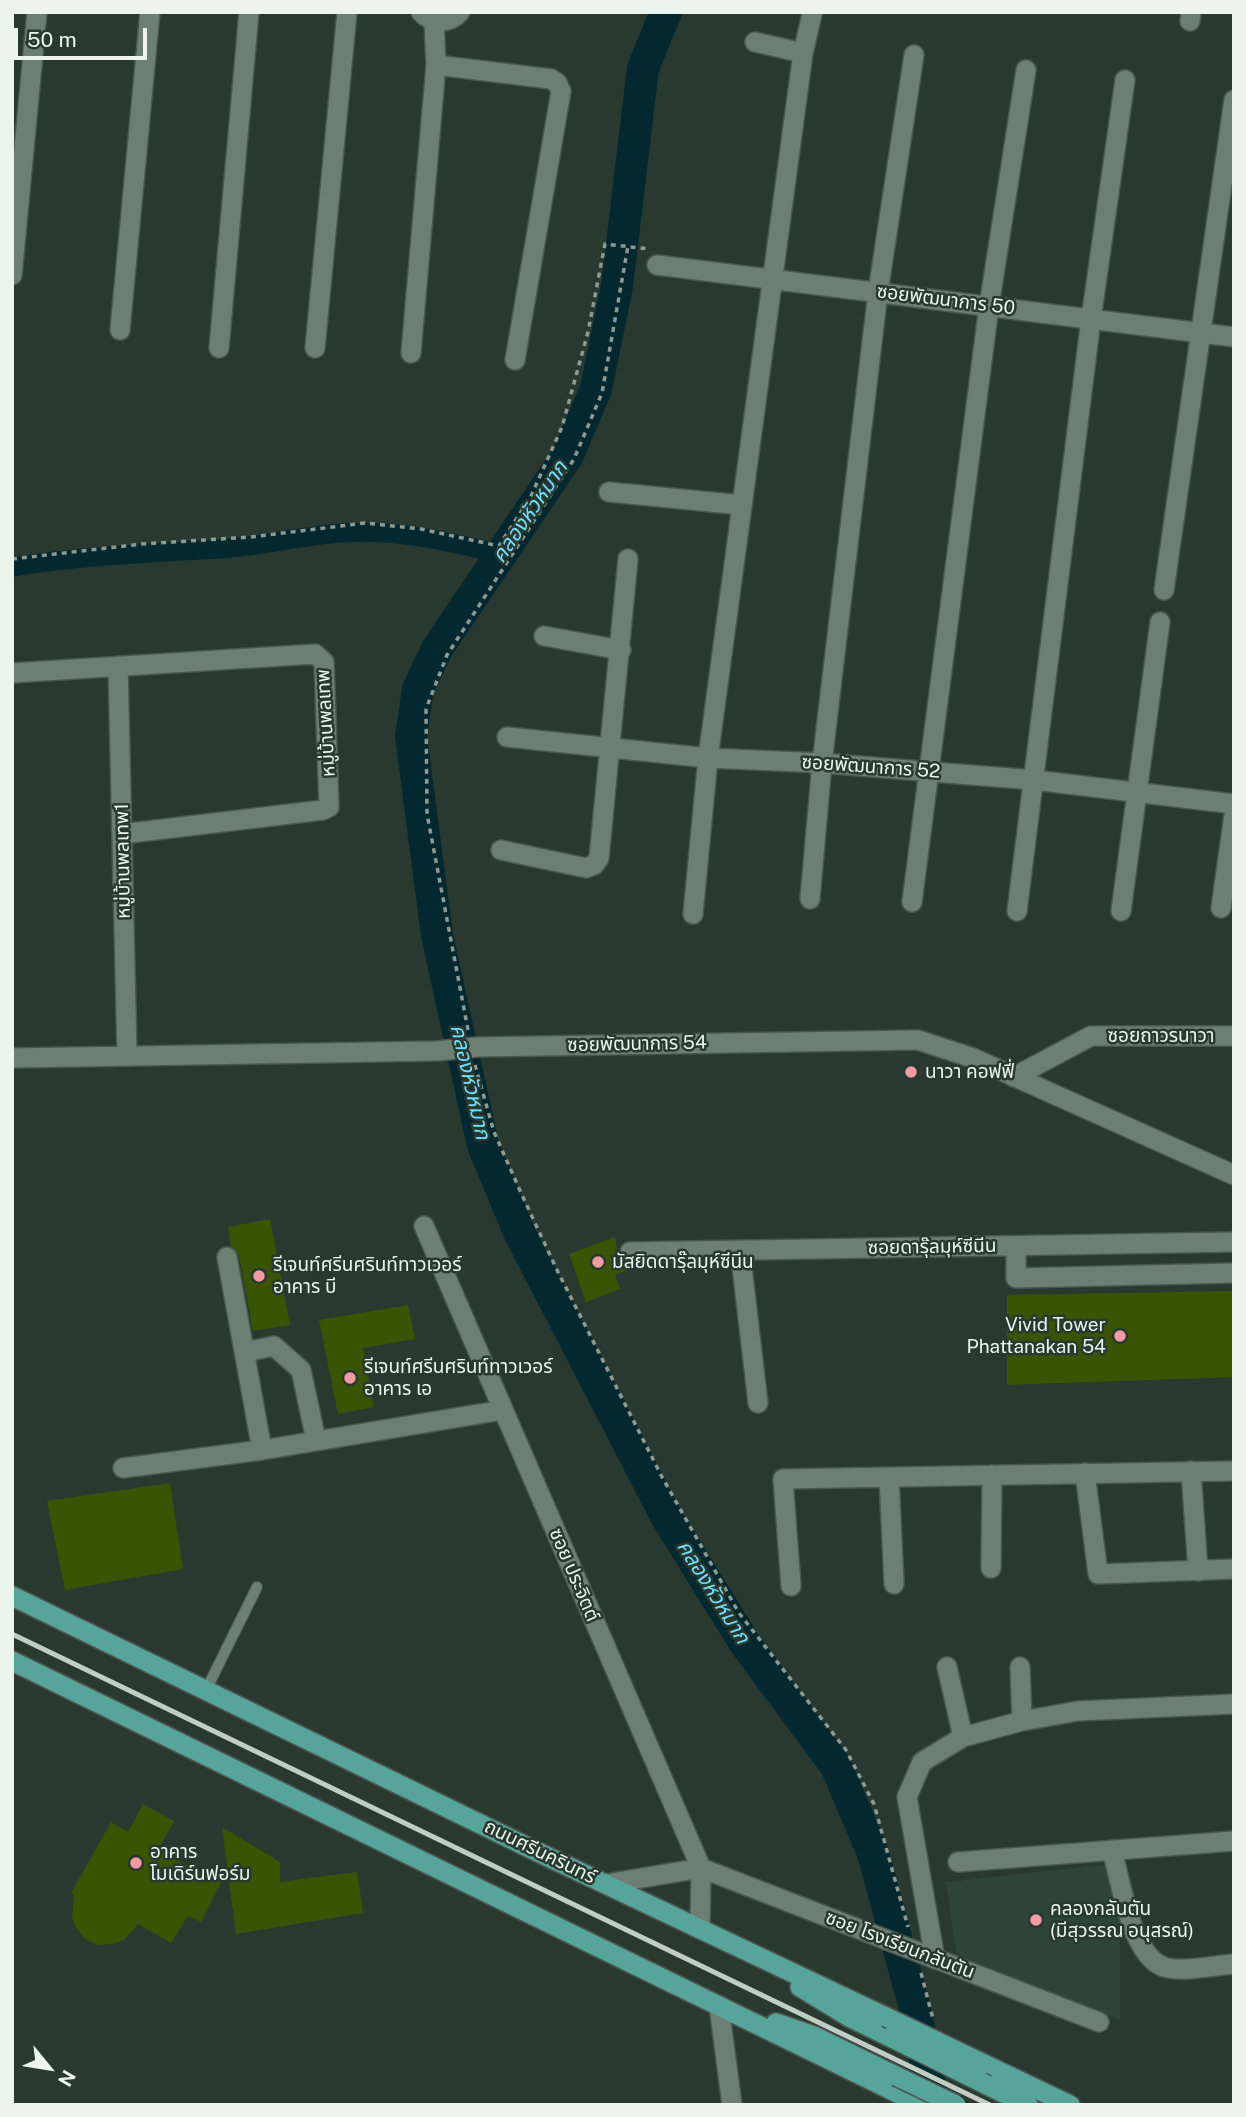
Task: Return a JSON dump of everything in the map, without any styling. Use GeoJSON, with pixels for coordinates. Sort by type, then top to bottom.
{"type":"FeatureCollection","features":[{"type":"Feature","properties":{"kind":"main road","name":"ถนนศรีนครินทร์"},"geometry":{"type":"LineString","coordinates":[[12,1596],[1070,2105]]}},
{"type":"Feature","properties":{"kind":"main road"},"geometry":{"type":"LineString","coordinates":[[12,1661],[728,2010],[814,2036],[898,2085],[922,2105]]}},
{"type":"Feature","properties":{"kind":"main road"},"geometry":{"type":"LineString","coordinates":[[764,1958],[821,2001],[1028,2105]]}},
{"type":"Feature","properties":{"kind":"main road"},"geometry":{"type":"LineString","coordinates":[[898,2085],[956,2105]]}},
{"type":"Feature","properties":{"kind":"street"},"geometry":{"type":"LineString","coordinates":[[12,275],[37,12]]}},
{"type":"Feature","properties":{"kind":"street"},"geometry":{"type":"LineString","coordinates":[[120,330],[150,12]]}},
{"type":"Feature","properties":{"kind":"street"},"geometry":{"type":"LineString","coordinates":[[219,348],[249,12]]}},
{"type":"Feature","properties":{"kind":"street"},"geometry":{"type":"LineString","coordinates":[[315,348],[347,12]]}},
{"type":"Feature","properties":{"kind":"street"},"geometry":{"type":"LineString","coordinates":[[411,353],[436,65],[427,17],[446,22],[460,12]]}},
{"type":"Feature","properties":{"kind":"street"},"geometry":{"type":"LineString","coordinates":[[693,914],[708,758],[803,53],[813,14]]}},
{"type":"Feature","properties":{"kind":"street"},"geometry":{"type":"LineString","coordinates":[[755,42],[803,53]]}},
{"type":"Feature","properties":{"kind":"street"},"geometry":{"type":"LineString","coordinates":[[810,899],[822,763],[878,292],[914,55]]}},
{"type":"Feature","properties":{"kind":"street"},"geometry":{"type":"LineString","coordinates":[[436,65],[551,79],[561,91],[515,360]]}},
{"type":"Feature","properties":{"kind":"street"},"geometry":{"type":"LineString","coordinates":[[912,902],[989,306],[1026,70]]}},
{"type":"Feature","properties":{"kind":"street"},"geometry":{"type":"LineString","coordinates":[[1017,911],[1091,319],[1125,80]]}},
{"type":"Feature","properties":{"kind":"street"},"geometry":{"type":"LineString","coordinates":[[1164,590],[1234,100]]}},
{"type":"Feature","properties":{"kind":"street","name":"ซอยพัฒนาการ 50"},"geometry":{"type":"LineString","coordinates":[[657,265],[1234,337]]}},
{"type":"Feature","properties":{"kind":"street"},"geometry":{"type":"LineString","coordinates":[[609,492],[742,505]]}},
{"type":"Feature","properties":{"kind":"street"},"geometry":{"type":"LineString","coordinates":[[501,850],[586,868],[599,858],[628,559]]}},
{"type":"Feature","properties":{"kind":"street"},"geometry":{"type":"LineString","coordinates":[[1121,911],[1160,622]]}},
{"type":"Feature","properties":{"kind":"street"},"geometry":{"type":"LineString","coordinates":[[544,636],[621,650]]}},
{"type":"Feature","properties":{"kind":"street","name":"หมู่บ้านพลเทพ"},"geometry":{"type":"LineString","coordinates":[[12,673],[315,654],[320,656],[324,662],[331,801],[329,807],[323,810],[122,834]]}},
{"type":"Feature","properties":{"kind":"street","name":"หมู่บ้านพลเทพ1"},"geometry":{"type":"LineString","coordinates":[[118,666],[127,1055]]}},
{"type":"Feature","properties":{"kind":"street","name":"ซอยพัฒนาการ 52"},"geometry":{"type":"LineString","coordinates":[[507,737],[708,758],[822,763],[1034,780],[1234,804]]}},
{"type":"Feature","properties":{"kind":"street"},"geometry":{"type":"LineString","coordinates":[[1221,908],[1234,815]]}},
{"type":"Feature","properties":{"kind":"street","name":"ซอยถาวรนาวา"},"geometry":{"type":"LineString","coordinates":[[1014,1076],[1091,1036],[1234,1036]]}},
{"type":"Feature","properties":{"kind":"street","name":"ซอยพัฒนาการ 54"},"geometry":{"type":"LineString","coordinates":[[12,1058],[918,1040],[974,1058],[1234,1175]]}},
{"type":"Feature","properties":{"kind":"street","name":"ซอย ประจิตต์"},"geometry":{"type":"LineString","coordinates":[[424,1226],[701,1868],[700,1929]]}},
{"type":"Feature","properties":{"kind":"street","name":"ซอยดารุ๊ลมุห์ซีนีน"},"geometry":{"type":"LineString","coordinates":[[630,1252],[1234,1242]]}},
{"type":"Feature","properties":{"kind":"street"},"geometry":{"type":"LineString","coordinates":[[1016,1246],[1016,1278],[1234,1273]]}},
{"type":"Feature","properties":{"kind":"street"},"geometry":{"type":"LineString","coordinates":[[740,1250],[758,1404]]}},
{"type":"Feature","properties":{"kind":"street"},"geometry":{"type":"LineString","coordinates":[[227,1257],[262,1450]]}},
{"type":"Feature","properties":{"kind":"street"},"geometry":{"type":"LineString","coordinates":[[245,1352],[274,1346],[301,1370],[316,1440]]}},
{"type":"Feature","properties":{"kind":"street"},"geometry":{"type":"LineString","coordinates":[[122,1468],[262,1450],[503,1410]]}},
{"type":"Feature","properties":{"kind":"street"},"geometry":{"type":"LineString","coordinates":[[1191,1471],[1198,1571]]}},
{"type":"Feature","properties":{"kind":"street"},"geometry":{"type":"LineString","coordinates":[[792,1586],[783,1479],[1234,1471]]}},
{"type":"Feature","properties":{"kind":"street"},"geometry":{"type":"LineString","coordinates":[[1085,1473],[1098,1574],[1234,1569]]}},
{"type":"Feature","properties":{"kind":"street"},"geometry":{"type":"LineString","coordinates":[[991,1567],[992,1475]]}},
{"type":"Feature","properties":{"kind":"street"},"geometry":{"type":"LineString","coordinates":[[889,1477],[894,1584]]}},
{"type":"Feature","properties":{"kind":"street"},"geometry":{"type":"LineString","coordinates":[[947,1667],[962,1737]]}},
{"type":"Feature","properties":{"kind":"street"},"geometry":{"type":"LineString","coordinates":[[1020,1667],[1022,1721]]}},
{"type":"Feature","properties":{"kind":"street"},"geometry":{"type":"LineString","coordinates":[[920,1958],[907,1797],[922,1762],[962,1737],[1022,1721],[1077,1711],[1234,1704]]}},
{"type":"Feature","properties":{"kind":"street"},"geometry":{"type":"LineString","coordinates":[[958,1862],[1234,1841]]}},
{"type":"Feature","properties":{"kind":"street"},"geometry":{"type":"LineString","coordinates":[[1112,1850],[1138,1942],[1149,1958],[1156,1964],[1173,1969],[1234,1964]]}},
{"type":"Feature","properties":{"kind":"street"},"geometry":{"type":"LineString","coordinates":[[606,1884],[701,1868]]}},
{"type":"Feature","properties":{"kind":"street","name":"ซอย โรงเรียนกลันตัน"},"geometry":{"type":"LineString","coordinates":[[701,1868],[876,1936],[920,1958],[1100,2022]]}},
{"type":"Feature","properties":{"kind":"street"},"geometry":{"type":"LineString","coordinates":[[728,2010],[732,2105]]}},
{"type":"Feature","properties":{"kind":"lane"},"geometry":{"type":"LineString","coordinates":[[206,1690],[257,1587]]}},
{"type":"Feature","properties":{"kind":"path"},"geometry":{"type":"LineString","coordinates":[[499,547],[531,496],[562,427],[588,332],[605,244],[655,249],[657,265]]}},
{"type":"Feature","properties":{"kind":"path"},"geometry":{"type":"LineString","coordinates":[[628,246],[601,393],[574,459],[447,655],[426,709],[428,814],[456,978],[494,1132],[558,1272],[662,1477],[739,1613],[846,1750],[874,1804],[920,1958],[935,2025]]}},
{"type":"Feature","properties":{"kind":"path"},"geometry":{"type":"LineString","coordinates":[[12,559],[142,544],[251,537],[365,523],[421,529],[517,550]]}},
{"type":"Feature","properties":{"kind":"shaded area","name":"คลองกลันตัน (มีสุวรรณ อนุสรณ์)"},"geometry":{"type":"Polygon","coordinates":[[[1120,1863],[1120,2020],[957,1958],[946,1882],[1120,1863]]]}},
{"type":"Feature","properties":{"kind":"building","name":"รีเจนท์ศรีนศรินท์ทาวเวอร์ อาคาร บี"},"geometry":{"type":"Polygon","coordinates":[[[270,1219],[290,1325],[253,1331],[239,1255],[231,1246],[228,1227],[270,1219]]]}},
{"type":"Feature","properties":{"kind":"building","name":"มัสยิดดารุ๊ลมุห์ซีนีน"},"geometry":{"type":"Polygon","coordinates":[[[615,1237],[619,1258],[626,1271],[615,1275],[620,1289],[586,1302],[569,1254],[615,1237]]]}},
{"type":"Feature","properties":{"kind":"building","name":"Vivid Tower Phattanakan 54"},"geometry":{"type":"Polygon","coordinates":[[[1234,1291],[1234,1377],[1007,1385],[1007,1295],[1234,1291]]]}},
{"type":"Feature","properties":{"kind":"building","name":"รีเจนท์ศรีนศรินท์ทาวเวอร์ อาคาร เอ"},"geometry":{"type":"Polygon","coordinates":[[[408,1305],[415,1339],[363,1348],[374,1407],[338,1414],[319,1320],[408,1305]]]}},
{"type":"Feature","properties":{"kind":"building"},"geometry":{"type":"Polygon","coordinates":[[[170,1483],[183,1569],[65,1590],[47,1501],[170,1483]]]}},
{"type":"Feature","properties":{"kind":"building","name":"อาคาร โมเดิร์นฟอร์ม"},"geometry":{"type":"Polygon","coordinates":[[[143,1804],[174,1821],[158,1850],[221,1882],[201,1922],[188,1916],[171,1943],[138,1924],[124,1940],[98,1945],[85,1939],[76,1928],[72,1917],[74,1894],[71,1893],[111,1822],[128,1832],[143,1804]]]}},
{"type":"Feature","properties":{"kind":"building"},"geometry":{"type":"Polygon","coordinates":[[[222,1827],[280,1862],[280,1882],[357,1872],[363,1913],[236,1934],[222,1827]]]}},
{"type":"Feature","properties":{"kind":"waterway","name":"คลองหัวหมาก"},"geometry":{"type":"LineString","coordinates":[[666,12],[643,68],[617,286],[596,389],[568,455],[437,649],[418,689],[411,736],[437,935],[483,1145],[520,1234],[667,1518],[746,1645],[836,1766],[873,1853],[914,2005],[934,2105]]}},
{"type":"Feature","properties":{"kind":"waterway"},"geometry":{"type":"LineString","coordinates":[[12,567],[90,558],[235,548],[327,534],[362,532],[422,538],[501,554]]}},
{"type":"Feature","properties":{"kind":"railway"},"geometry":{"type":"LineString","coordinates":[[12,1634],[990,2105]]}},
{"type":"Feature","properties":{"kind":"place","name":"นาวา คอฟฟี่"},"geometry":{"type":"Point","coordinates":[911,1072]}},
{"type":"Feature","properties":{"kind":"place","name":"มัสยิดดารุ๊ลมุห์ซีนีน"},"geometry":{"type":"Point","coordinates":[598,1262]}},
{"type":"Feature","properties":{"kind":"place","name":"รีเจนท์ศรีนศรินท์ทาวเวอร์ อาคาร บี"},"geometry":{"type":"Point","coordinates":[259,1276]}},
{"type":"Feature","properties":{"kind":"place","name":"Vivid Tower Phattanakan 54"},"geometry":{"type":"Point","coordinates":[1120,1336]}},
{"type":"Feature","properties":{"kind":"place","name":"รีเจนท์ศรีนศรินท์ทาวเวอร์ อาคาร เอ"},"geometry":{"type":"Point","coordinates":[350,1378]}},
{"type":"Feature","properties":{"kind":"place","name":"อาคาร โมเดิร์นฟอร์ม"},"geometry":{"type":"Point","coordinates":[136,1863]}},
{"type":"Feature","properties":{"kind":"place","name":"คลองกลันตัน (มีสุวรรณ อนุสรณ์)"},"geometry":{"type":"Point","coordinates":[1036,1920]}}]}
